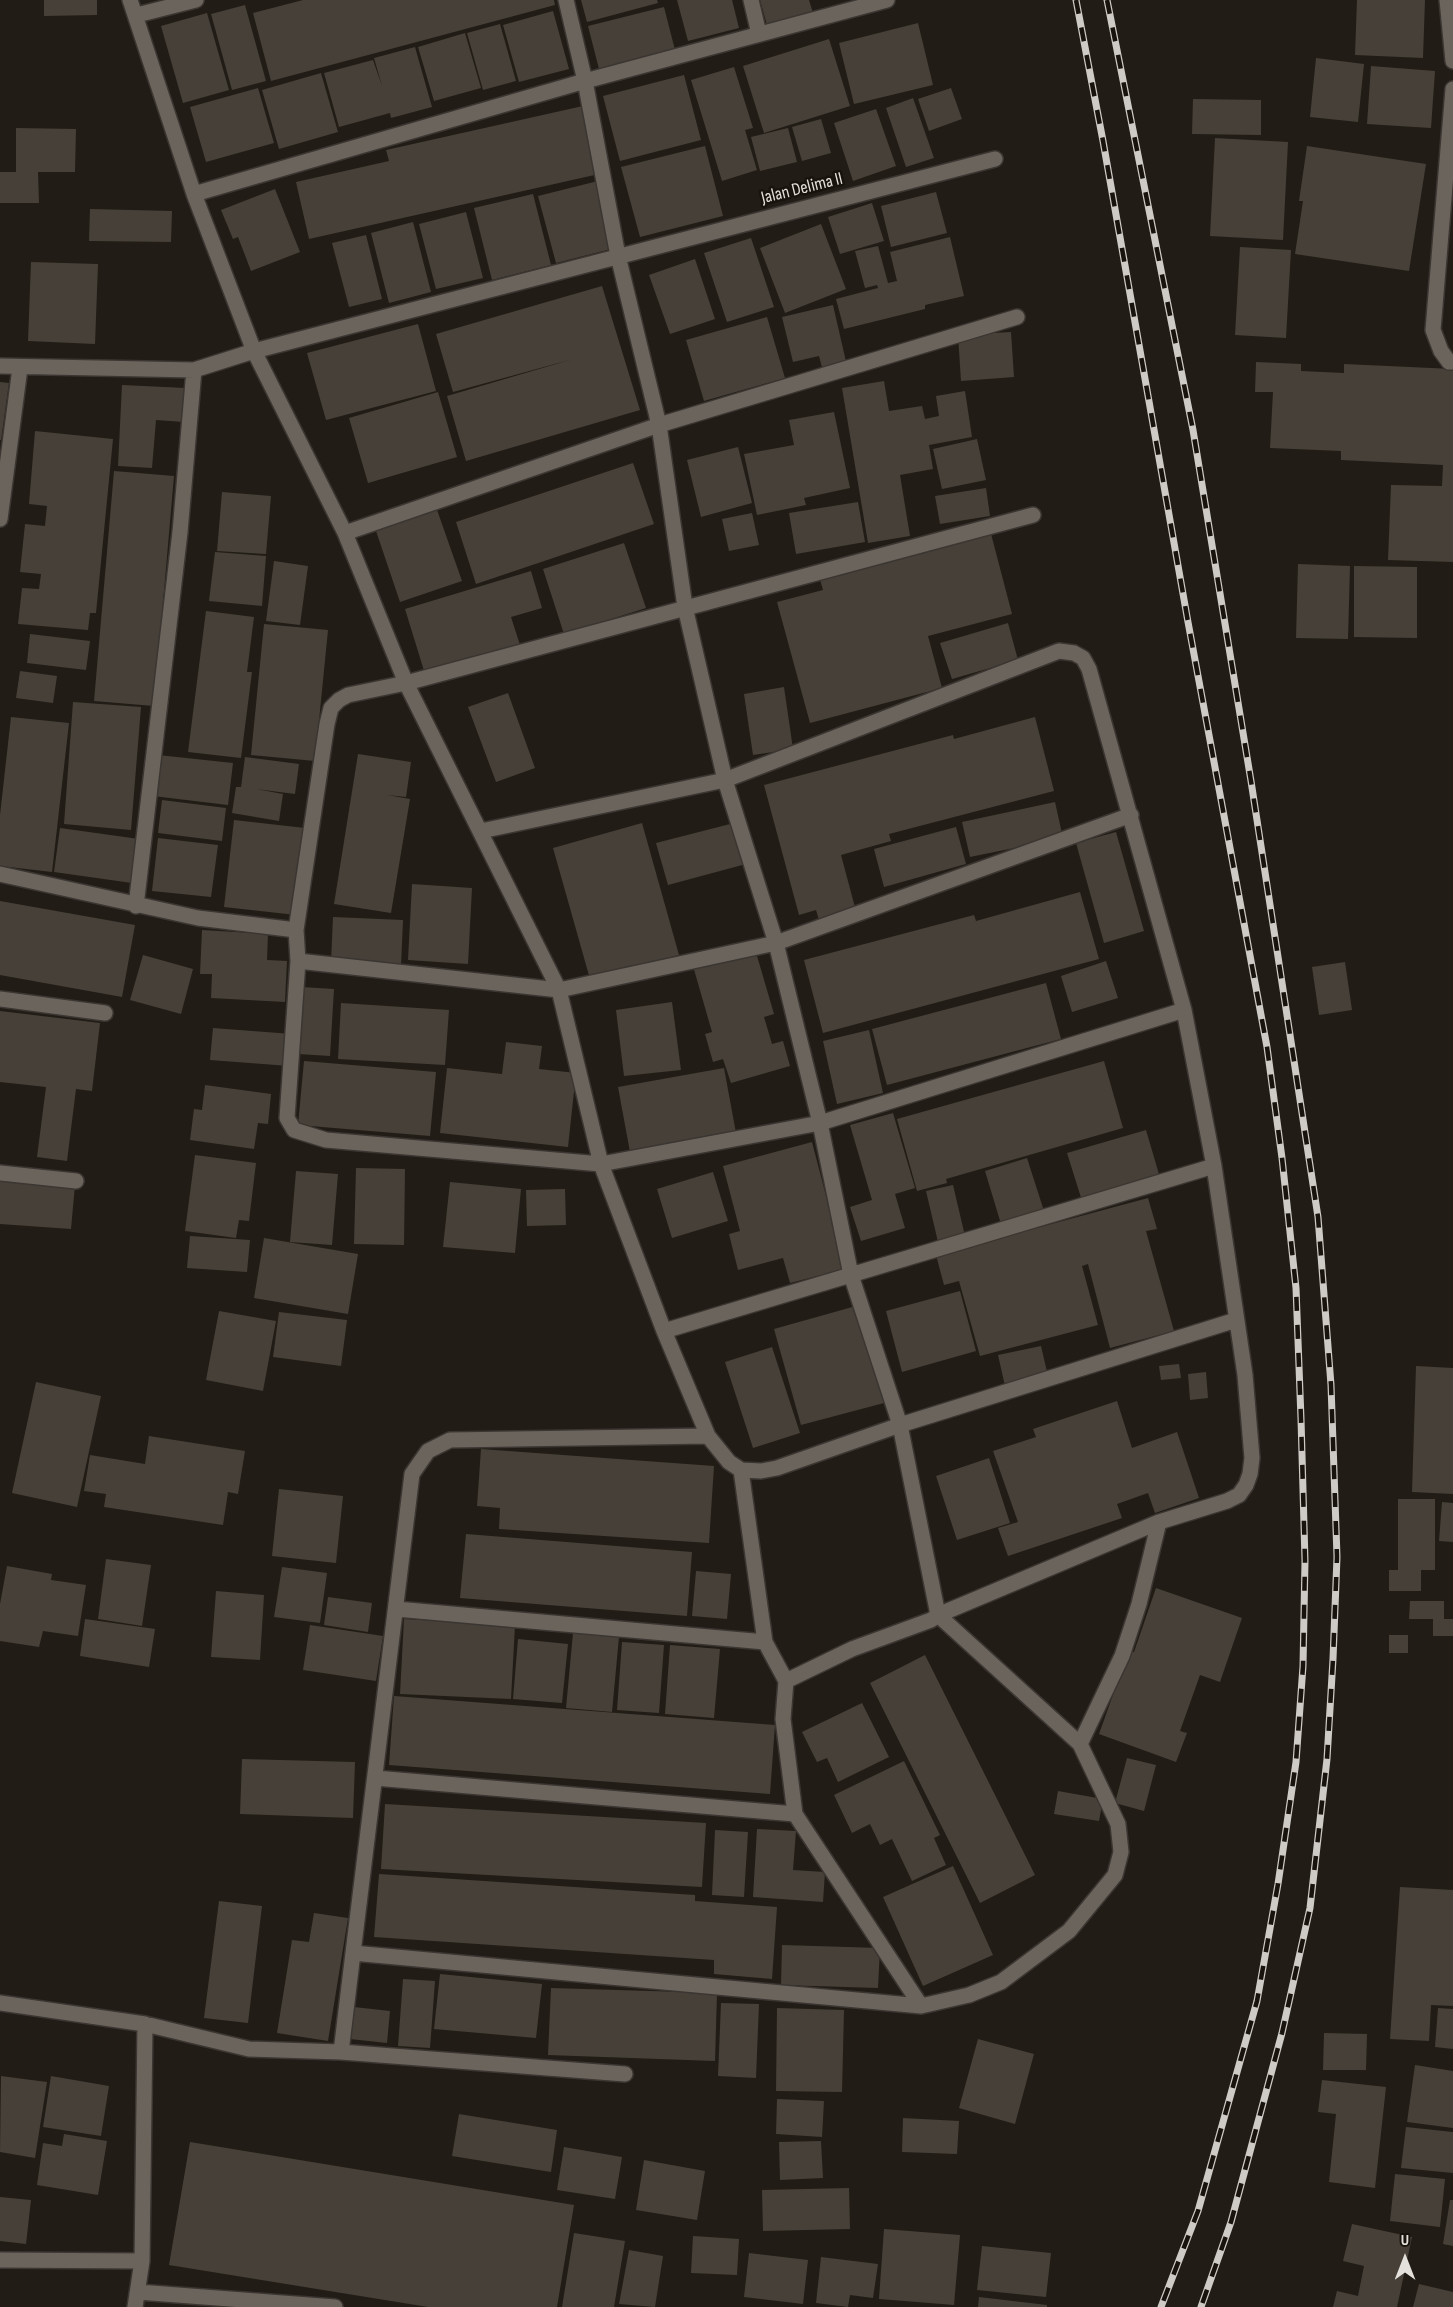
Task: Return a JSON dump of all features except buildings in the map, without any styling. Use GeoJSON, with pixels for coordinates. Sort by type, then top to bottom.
{"type":"FeatureCollection","features":[{"type":"Feature","properties":{"kind":"street"},"geometry":{"type":"LineString","coordinates":[[130,0],[137,15],[194,194],[254,351],[345,533],[406,683],[559,990],[601,1164],[664,1330],[708,1436],[729,1462],[741,1470],[761,1471],[777,1468],[900,1425],[1236,1320]]}},
{"type":"Feature","properties":{"kind":"street"},"geometry":{"type":"LineString","coordinates":[[137,15],[196,0]]}},
{"type":"Feature","properties":{"kind":"street"},"geometry":{"type":"LineString","coordinates":[[353,1953],[921,2006],[969,1995],[1000,1982],[1069,1931],[1115,1875],[1121,1852],[1118,1824],[1080,1744],[938,1615],[900,1425],[851,1275],[820,1123],[776,943],[725,780],[685,608],[659,425],[618,256],[585,81],[566,0]]}},
{"type":"Feature","properties":{"kind":"street"},"geometry":{"type":"LineString","coordinates":[[751,0],[759,34]]}},
{"type":"Feature","properties":{"kind":"street"},"geometry":{"type":"LineString","coordinates":[[194,194],[585,81],[887,0]]}},
{"type":"Feature","properties":{"kind":"street"},"geometry":{"type":"LineString","coordinates":[[1447,0],[1453,61]]}},
{"type":"Feature","properties":{"kind":"street"},"geometry":{"type":"LineString","coordinates":[[1453,89],[1450,159],[1433,330],[1441,351],[1449,362],[1453,362]]}},
{"type":"Feature","properties":{"kind":"street","name":"Jalan Delima II"},"geometry":{"type":"LineString","coordinates":[[0,366],[194,370],[254,351],[995,159]]}},
{"type":"Feature","properties":{"kind":"street"},"geometry":{"type":"LineString","coordinates":[[345,533],[659,425],[1017,317]]}},
{"type":"Feature","properties":{"kind":"street"},"geometry":{"type":"LineString","coordinates":[[0,519],[20,368]]}},
{"type":"Feature","properties":{"kind":"street"},"geometry":{"type":"LineString","coordinates":[[136,906],[180,532],[194,370]]}},
{"type":"Feature","properties":{"kind":"street"},"geometry":{"type":"LineString","coordinates":[[1033,515],[406,683],[348,695],[331,708],[296,930],[298,961],[287,1118],[294,1130],[326,1140],[601,1164],[820,1123],[1184,1010]]}},
{"type":"Feature","properties":{"kind":"street"},"geometry":{"type":"LineString","coordinates":[[481,831],[725,780],[1059,651],[1074,653],[1083,658],[1089,669],[1184,1010],[1214,1166],[1245,1375],[1252,1458],[1250,1474],[1239,1495],[1227,1501],[1159,1522],[938,1615],[931,1620],[852,1649],[786,1681]]}},
{"type":"Feature","properties":{"kind":"street"},"geometry":{"type":"LineString","coordinates":[[298,961],[559,990],[776,943],[1131,815]]}},
{"type":"Feature","properties":{"kind":"street"},"geometry":{"type":"LineString","coordinates":[[0,874],[198,918],[296,930]]}},
{"type":"Feature","properties":{"kind":"street"},"geometry":{"type":"LineString","coordinates":[[0,999],[105,1013]]}},
{"type":"Feature","properties":{"kind":"street"},"geometry":{"type":"LineString","coordinates":[[664,1330],[1214,1166]]}},
{"type":"Feature","properties":{"kind":"street"},"geometry":{"type":"LineString","coordinates":[[0,1173],[76,1181]]}},
{"type":"Feature","properties":{"kind":"street"},"geometry":{"type":"LineString","coordinates":[[341,2052],[412,1474],[428,1451],[450,1440],[708,1436]]}},
{"type":"Feature","properties":{"kind":"street"},"geometry":{"type":"LineString","coordinates":[[741,1470],[765,1642],[786,1681],[783,1719],[795,1814],[921,2006]]}},
{"type":"Feature","properties":{"kind":"street"},"geometry":{"type":"LineString","coordinates":[[1080,1744],[1122,1656],[1139,1604],[1159,1522]]}},
{"type":"Feature","properties":{"kind":"street"},"geometry":{"type":"LineString","coordinates":[[396,1609],[765,1642]]}},
{"type":"Feature","properties":{"kind":"street"},"geometry":{"type":"LineString","coordinates":[[375,1778],[795,1814]]}},
{"type":"Feature","properties":{"kind":"street"},"geometry":{"type":"LineString","coordinates":[[0,2003],[145,2024],[249,2049],[341,2052],[625,2074]]}},
{"type":"Feature","properties":{"kind":"street"},"geometry":{"type":"LineString","coordinates":[[145,2024],[142,2261],[136,2300],[335,2307]]}},
{"type":"Feature","properties":{"kind":"street"},"geometry":{"type":"LineString","coordinates":[[0,2260],[142,2261]]}},
{"type":"Feature","properties":{"kind":"railway"},"geometry":{"type":"LineString","coordinates":[[1076,0],[1267,1047],[1296,1288],[1301,1419],[1305,1561],[1303,1666],[1296,1762],[1278,1884],[1257,2001],[1198,2211],[1161,2307]]}},
{"type":"Feature","properties":{"kind":"railway"},"geometry":{"type":"LineString","coordinates":[[1107,0],[1193,430],[1251,781],[1318,1217],[1331,1385],[1337,1557],[1333,1659],[1327,1759],[1310,1908],[1282,2033],[1231,2222],[1201,2307]]}}]}
